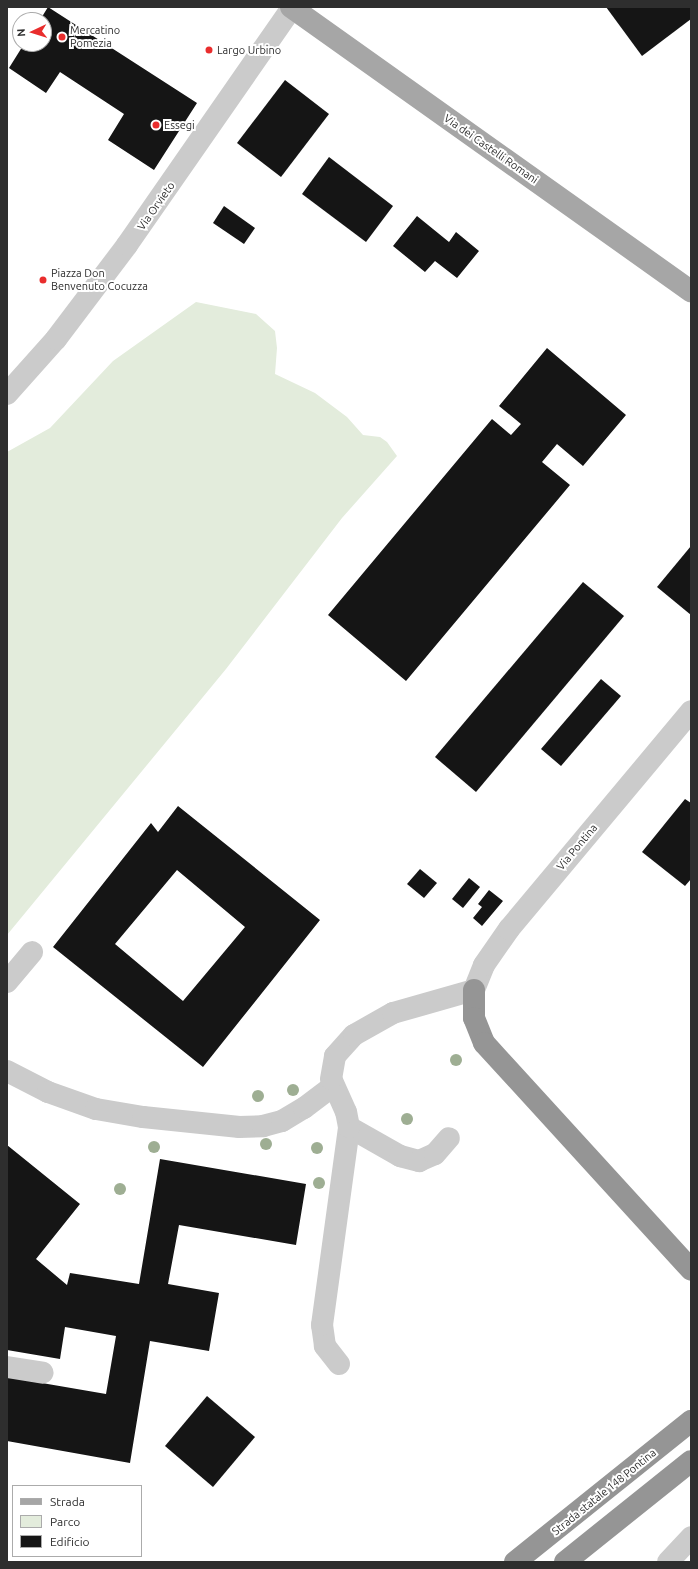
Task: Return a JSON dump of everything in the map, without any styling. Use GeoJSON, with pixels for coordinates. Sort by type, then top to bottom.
{"type":"FeatureCollection","features":[{"type":"Feature","properties":{"kind":"highway"},"geometry":{"type":"LineString","coordinates":[[474,990],[474,1018],[484,1043],[691,1270]]}},
{"type":"Feature","properties":{"kind":"highway"},"geometry":{"type":"LineString","coordinates":[[670,1439],[691,1406]]}},
{"type":"Feature","properties":{"kind":"highway","name":"Strada statale 148 Pontina"},"geometry":{"type":"LineString","coordinates":[[515,1562],[691,1421]]}},
{"type":"Feature","properties":{"kind":"highway"},"geometry":{"type":"LineString","coordinates":[[565,1562],[691,1461]]}},
{"type":"Feature","properties":{"kind":"main road","name":"Via dei Castelli Romani"},"geometry":{"type":"LineString","coordinates":[[291,7],[691,291]]}},
{"type":"Feature","properties":{"kind":"street","name":"Via Orvieto"},"geometry":{"type":"LineString","coordinates":[[7,394],[56,339],[127,245],[291,7]]}},
{"type":"Feature","properties":{"kind":"street","name":"Via Pontina"},"geometry":{"type":"LineString","coordinates":[[474,990],[484,965],[509,929],[691,711]]}},
{"type":"Feature","properties":{"kind":"street"},"geometry":{"type":"LineString","coordinates":[[7,982],[32,952]]}},
{"type":"Feature","properties":{"kind":"street"},"geometry":{"type":"LineString","coordinates":[[340,1364],[325,1346],[322,1324],[349,1127],[344,1105],[333,1086],[330,1072],[335,1056],[354,1035],[393,1013],[474,990]]}},
{"type":"Feature","properties":{"kind":"street"},"geometry":{"type":"LineString","coordinates":[[7,1072],[48,1092],[96,1109],[143,1117],[239,1127],[263,1126],[282,1120],[300,1111],[333,1086]]}},
{"type":"Feature","properties":{"kind":"street"},"geometry":{"type":"LineString","coordinates":[[349,1127],[400,1156],[418,1161],[435,1154],[449,1138]]}},
{"type":"Feature","properties":{"kind":"street"},"geometry":{"type":"LineString","coordinates":[[7,1367],[43,1373]]}},
{"type":"Feature","properties":{"kind":"street"},"geometry":{"type":"LineString","coordinates":[[668,1562],[691,1537]]}},
{"type":"Feature","properties":{"kind":"green space"},"geometry":{"type":"Polygon","coordinates":[[[196,302],[256,314],[275,331],[277,348],[275,374],[315,393],[347,417],[363,435],[380,437],[387,442],[397,456],[342,518],[226,669],[7,935],[7,452],[50,428],[113,361],[196,302]]]}},
{"type":"Feature","properties":{"kind":"building"},"geometry":{"type":"Polygon","coordinates":[[[48,7],[197,103],[154,170],[108,140],[124,114],[60,72],[46,93],[9,68],[19,52],[52,52],[52,12],[45,12],[48,7]]]}},
{"type":"Feature","properties":{"kind":"building"},"geometry":{"type":"Polygon","coordinates":[[[606,7],[691,7],[691,19],[642,56],[606,7]]]}},
{"type":"Feature","properties":{"kind":"building"},"geometry":{"type":"Polygon","coordinates":[[[285,80],[329,114],[281,177],[237,143],[285,80]]]}},
{"type":"Feature","properties":{"kind":"building"},"geometry":{"type":"Polygon","coordinates":[[[329,157],[393,206],[366,242],[302,194],[329,157]]]}},
{"type":"Feature","properties":{"kind":"building"},"geometry":{"type":"Polygon","coordinates":[[[224,206],[255,228],[244,244],[213,223],[224,206]]]}},
{"type":"Feature","properties":{"kind":"building"},"geometry":{"type":"Polygon","coordinates":[[[417,216],[449,242],[456,232],[479,251],[457,278],[435,261],[425,272],[393,246],[417,216]]]}},
{"type":"Feature","properties":{"kind":"building"},"geometry":{"type":"Polygon","coordinates":[[[547,348],[626,415],[583,466],[557,444],[542,462],[570,485],[406,681],[328,615],[492,419],[511,435],[521,424],[499,406],[547,348]]]}},
{"type":"Feature","properties":{"kind":"building"},"geometry":{"type":"Polygon","coordinates":[[[691,546],[691,615],[657,587],[691,546]]]}},
{"type":"Feature","properties":{"kind":"building"},"geometry":{"type":"Polygon","coordinates":[[[583,582],[624,616],[476,792],[435,757],[583,582]]]}},
{"type":"Feature","properties":{"kind":"building"},"geometry":{"type":"Polygon","coordinates":[[[601,679],[621,696],[561,766],[541,749],[601,679]]]}},
{"type":"Feature","properties":{"kind":"building"},"geometry":{"type":"Polygon","coordinates":[[[685,799],[691,803],[691,879],[685,886],[642,852],[685,799]]]}},
{"type":"Feature","properties":{"kind":"building"},"geometry":{"type":"Polygon","coordinates":[[[178,806],[320,920],[203,1067],[53,947],[151,823],[158,832],[178,806]],[[177,870],[115,944],[183,1001],[245,927],[177,870]]]}},
{"type":"Feature","properties":{"kind":"building"},"geometry":{"type":"Polygon","coordinates":[[[420,869],[437,883],[424,898],[407,884],[420,869]]]}},
{"type":"Feature","properties":{"kind":"building"},"geometry":{"type":"Polygon","coordinates":[[[469,878],[480,887],[463,908],[452,899],[469,878]]]}},
{"type":"Feature","properties":{"kind":"building"},"geometry":{"type":"Polygon","coordinates":[[[489,890],[503,901],[482,926],[473,918],[482,907],[478,904],[489,890]]]}},
{"type":"Feature","properties":{"kind":"building"},"geometry":{"type":"Polygon","coordinates":[[[7,1145],[80,1204],[36,1259],[67,1285],[70,1273],[139,1284],[160,1159],[306,1184],[296,1245],[179,1225],[168,1284],[219,1293],[209,1351],[150,1341],[130,1463],[7,1441],[7,1377],[106,1394],[116,1336],[65,1327],[60,1359],[7,1350],[7,1145]]]}},
{"type":"Feature","properties":{"kind":"building"},"geometry":{"type":"Polygon","coordinates":[[[207,1396],[255,1437],[213,1487],[165,1446],[207,1396]]]}},
{"type":"Feature","properties":{"kind":"place","name":"Mercatino Pomezia"},"geometry":{"type":"Point","coordinates":[62,37]}},
{"type":"Feature","properties":{"kind":"place","name":"Largo Urbino"},"geometry":{"type":"Point","coordinates":[209,50]}},
{"type":"Feature","properties":{"kind":"place","name":"Essegi"},"geometry":{"type":"Point","coordinates":[156,125]}},
{"type":"Feature","properties":{"kind":"place","name":"Piazza Don Benvenuto Cocuzza"},"geometry":{"type":"Point","coordinates":[43,280]}}]}
